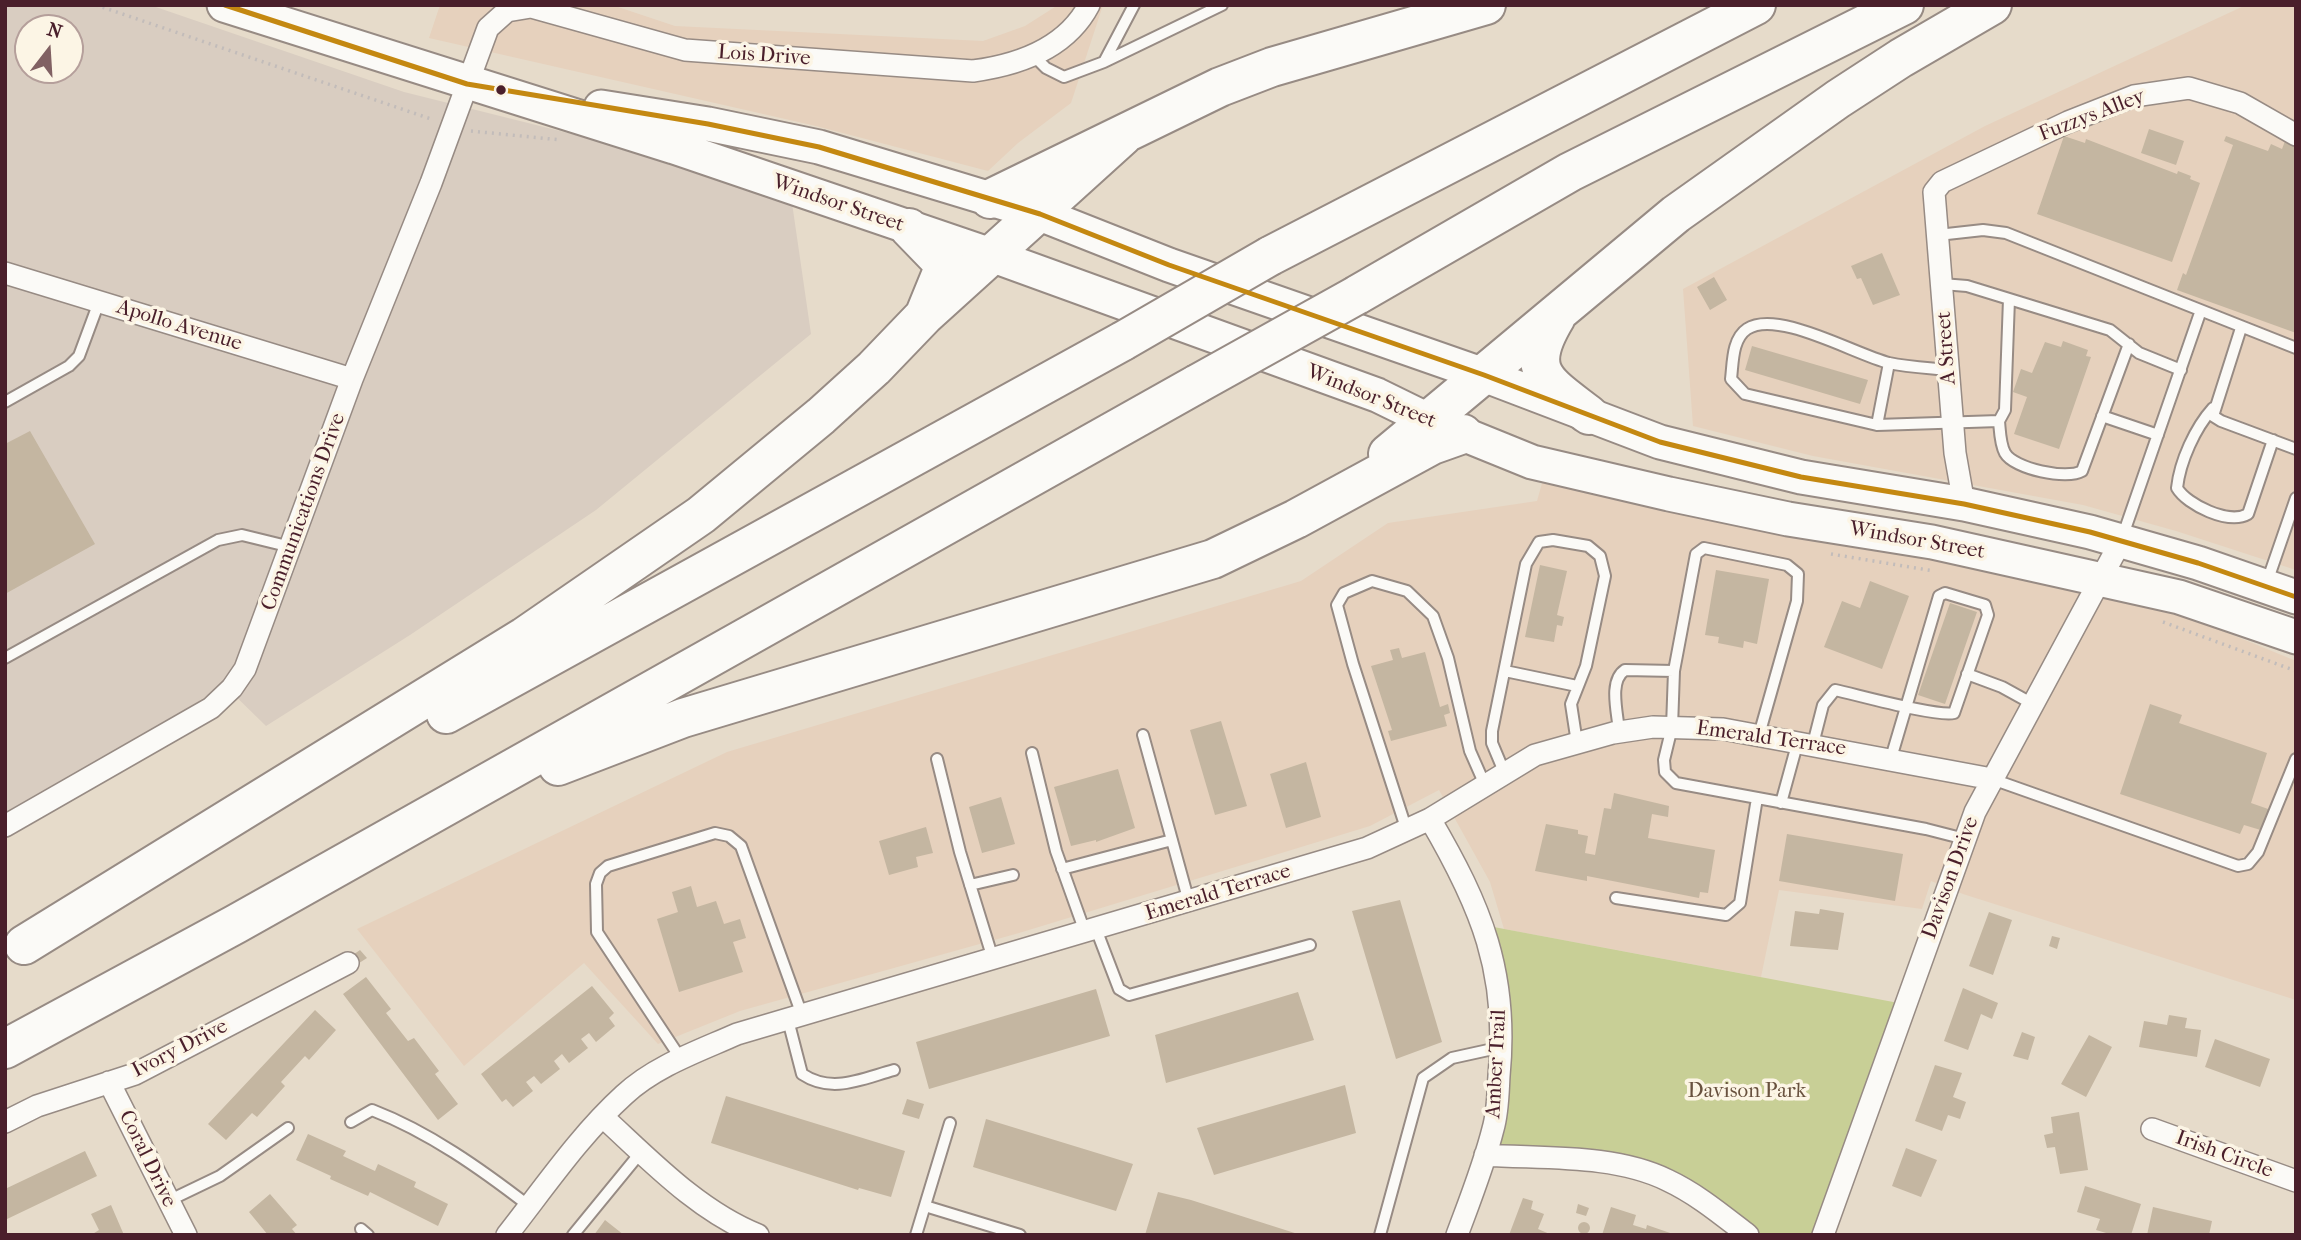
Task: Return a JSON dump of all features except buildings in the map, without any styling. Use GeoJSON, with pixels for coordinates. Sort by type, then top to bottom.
{"type":"FeatureCollection","features":[{"type":"Feature","properties":{"kind":"highway"},"geometry":{"type":"LineString","coordinates":[[990,199],[1220,87],[1272,67],[1486,5]]}},
{"type":"Feature","properties":{"kind":"highway"},"geometry":{"type":"LineString","coordinates":[[15,951],[1123,341],[1270,256],[1756,5]]}},
{"type":"Feature","properties":{"kind":"highway"},"geometry":{"type":"LineString","coordinates":[[5,1049],[303,887],[1357,295],[1570,172],[1904,5]]}},
{"type":"Feature","properties":{"kind":"highway"},"geometry":{"type":"LineString","coordinates":[[1340,496],[1426,419],[1484,375],[1676,214],[1764,150],[1901,58],[1992,5]]}},
{"type":"Feature","properties":{"kind":"highway"},"geometry":{"type":"LineString","coordinates":[[15,951],[524,637],[701,515],[821,416],[874,368],[924,316],[1040,214],[1123,136]]}},
{"type":"Feature","properties":{"kind":"highway"},"geometry":{"type":"LineString","coordinates":[[909,228],[940,260],[943,270],[924,316]]}},
{"type":"Feature","properties":{"kind":"highway"},"geometry":{"type":"LineString","coordinates":[[1562,308],[1541,342],[1539,364],[1555,389],[1589,415]]}},
{"type":"Feature","properties":{"kind":"highway"},"geometry":{"type":"LineString","coordinates":[[303,887],[575,758],[683,718],[1213,559],[1340,496],[1432,445],[1463,434]]}},
{"type":"Feature","properties":{"kind":"main road","name":"Windsor Street"},"geometry":{"type":"LineString","coordinates":[[224,5],[467,84],[674,147],[991,256],[1377,395],[1426,419],[1532,461],[1669,494],[1788,519],[1932,542],[2179,597],[2296,636]]}},
{"type":"Feature","properties":{"kind":"main road","name":"Windsor Street"},"geometry":{"type":"LineString","coordinates":[[467,84],[708,124],[819,147],[1040,214],[1169,265],[1484,375],[1660,442],[1801,477],[1964,504],[2121,541],[2198,563],[2296,597]]}},
{"type":"Feature","properties":{"kind":"street","name":"Lois Drive"},"geometry":{"type":"LineString","coordinates":[[467,84],[488,27],[507,11],[531,7],[685,50],[973,71],[1013,65],[1048,48],[1089,5]]}},
{"type":"Feature","properties":{"kind":"street","name":"Communications Drive"},"geometry":{"type":"LineString","coordinates":[[5,826],[150,745],[222,699],[245,669],[352,379],[431,183],[467,84]]}},
{"type":"Feature","properties":{"kind":"street","name":"Fuzzys Alley"},"geometry":{"type":"LineString","coordinates":[[1934,192],[1942,182],[2068,122],[2134,96],[2189,88],[2240,103],[2296,135]]}},
{"type":"Feature","properties":{"kind":"street","name":"A Street"},"geometry":{"type":"LineString","coordinates":[[1934,192],[1952,424],[1964,504]]}},
{"type":"Feature","properties":{"kind":"street","name":"Apollo Avenue"},"geometry":{"type":"LineString","coordinates":[[5,272],[352,379]]}},
{"type":"Feature","properties":{"kind":"street","name":"Davison Drive"},"geometry":{"type":"LineString","coordinates":[[1823,1235],[1965,839],[2031,703],[2121,541]]}},
{"type":"Feature","properties":{"kind":"street","name":"Emerald Terrace"},"geometry":{"type":"LineString","coordinates":[[507,1235],[625,1093],[681,1059],[737,1034],[1367,848],[1430,819],[1535,755],[1619,732],[1672,727],[1723,729],[1806,742],[1992,779]]}},
{"type":"Feature","properties":{"kind":"street","name":"Amber Trail"},"geometry":{"type":"LineString","coordinates":[[1430,819],[1465,879],[1492,950],[1501,1005],[1502,1047],[1494,1126],[1457,1235]]}},
{"type":"Feature","properties":{"kind":"street","name":"Ivory Drive"},"geometry":{"type":"LineString","coordinates":[[5,1122],[37,1106],[135,1074],[348,963]]}},
{"type":"Feature","properties":{"kind":"street","name":"Coral Drive"},"geometry":{"type":"LineString","coordinates":[[109,1082],[186,1235]]}},
{"type":"Feature","properties":{"kind":"street"},"geometry":{"type":"LineString","coordinates":[[603,1117],[641,1152],[724,1219],[758,1235]]}},
{"type":"Feature","properties":{"kind":"street","name":"Irish Circle"},"geometry":{"type":"LineString","coordinates":[[2152,1129],[2296,1181]]}},
{"type":"Feature","properties":{"kind":"street"},"geometry":{"type":"LineString","coordinates":[[1485,1155],[1631,1167],[1667,1179],[1702,1200],[1748,1235]]}},
{"type":"Feature","properties":{"kind":"lane"},"geometry":{"type":"LineString","coordinates":[[1104,62],[1134,5]]}},
{"type":"Feature","properties":{"kind":"lane"},"geometry":{"type":"LineString","coordinates":[[1033,55],[1046,68],[1064,77],[1104,62],[1222,5]]}},
{"type":"Feature","properties":{"kind":"lane"},"geometry":{"type":"LineString","coordinates":[[1938,235],[1983,230],[2006,233],[2200,313],[2296,348]]}},
{"type":"Feature","properties":{"kind":"lane"},"geometry":{"type":"LineString","coordinates":[[1942,284],[1967,286],[2110,331],[2139,353],[2181,370]]}},
{"type":"Feature","properties":{"kind":"lane"},"geometry":{"type":"LineString","coordinates":[[2009,299],[2006,399],[2005,410],[1999,421],[2006,454],[2013,462],[2074,477],[2082,471],[2129,345]]}},
{"type":"Feature","properties":{"kind":"lane"},"geometry":{"type":"LineString","coordinates":[[5,402],[69,366],[79,356],[99,302]]}},
{"type":"Feature","properties":{"kind":"lane"},"geometry":{"type":"LineString","coordinates":[[2121,541],[2200,313]]}},
{"type":"Feature","properties":{"kind":"lane"},"geometry":{"type":"LineString","coordinates":[[1948,370],[1889,363],[1790,326],[1770,322],[1746,330],[1736,343],[1731,379],[1745,394],[1877,425],[1999,421]]}},
{"type":"Feature","properties":{"kind":"lane"},"geometry":{"type":"LineString","coordinates":[[2241,328],[2213,408],[2213,416],[2296,449]]}},
{"type":"Feature","properties":{"kind":"lane"},"geometry":{"type":"LineString","coordinates":[[1877,425],[1889,363]]}},
{"type":"Feature","properties":{"kind":"lane"},"geometry":{"type":"LineString","coordinates":[[2213,408],[2200,423],[2177,488],[2190,502],[2235,519],[2248,514],[2273,440]]}},
{"type":"Feature","properties":{"kind":"lane"},"geometry":{"type":"LineString","coordinates":[[2102,416],[2158,435]]}},
{"type":"Feature","properties":{"kind":"lane"},"geometry":{"type":"LineString","coordinates":[[2265,587],[2296,498]]}},
{"type":"Feature","properties":{"kind":"lane"},"geometry":{"type":"LineString","coordinates":[[5,658],[218,540],[242,535],[291,547]]}},
{"type":"Feature","properties":{"kind":"lane"},"geometry":{"type":"LineString","coordinates":[[1504,774],[1492,743],[1492,731],[1526,564],[1539,542],[1553,540],[1588,546],[1600,556],[1605,576],[1586,666],[1571,704],[1577,743]]}},
{"type":"Feature","properties":{"kind":"lane"},"geometry":{"type":"LineString","coordinates":[[1759,734],[1797,601],[1798,574],[1787,565],[1704,548],[1696,554],[1674,671],[1672,727],[1664,761],[1665,772],[1676,783],[1965,839]]}},
{"type":"Feature","properties":{"kind":"lane"},"geometry":{"type":"LineString","coordinates":[[1407,831],[1340,617],[1337,605],[1344,593],[1372,581],[1408,591],[1433,616],[1448,658],[1470,751],[1485,785]]}},
{"type":"Feature","properties":{"kind":"lane"},"geometry":{"type":"LineString","coordinates":[[1782,803],[1823,705],[1835,690],[1906,705],[1946,715],[1954,713],[1988,615],[1985,605],[1945,593],[1939,596],[1906,705],[1891,758]]}},
{"type":"Feature","properties":{"kind":"lane"},"geometry":{"type":"LineString","coordinates":[[1619,732],[1615,683],[1618,674],[1625,670],[1674,671]]}},
{"type":"Feature","properties":{"kind":"lane"},"geometry":{"type":"LineString","coordinates":[[1505,671],[1577,686]]}},
{"type":"Feature","properties":{"kind":"lane"},"geometry":{"type":"LineString","coordinates":[[1967,674],[2002,687],[2031,703]]}},
{"type":"Feature","properties":{"kind":"lane"},"geometry":{"type":"LineString","coordinates":[[1143,734],[1189,902]]}},
{"type":"Feature","properties":{"kind":"lane"},"geometry":{"type":"LineString","coordinates":[[1032,753],[1062,869],[1119,989],[1129,995],[1310,945]]}},
{"type":"Feature","properties":{"kind":"lane"},"geometry":{"type":"LineString","coordinates":[[1992,779],[2238,866],[2248,864],[2258,852],[2296,758]]}},
{"type":"Feature","properties":{"kind":"lane"},"geometry":{"type":"LineString","coordinates":[[937,759],[993,959]]}},
{"type":"Feature","properties":{"kind":"lane"},"geometry":{"type":"LineString","coordinates":[[1616,898],[1726,915],[1740,903],[1757,797]]}},
{"type":"Feature","properties":{"kind":"lane"},"geometry":{"type":"LineString","coordinates":[[681,1059],[597,932],[596,884],[600,873],[608,866],[715,833],[729,836],[741,846],[795,1017],[802,1074],[817,1084],[836,1085],[894,1070]]}},
{"type":"Feature","properties":{"kind":"lane"},"geometry":{"type":"LineString","coordinates":[[1062,869],[1172,840]]}},
{"type":"Feature","properties":{"kind":"lane"},"geometry":{"type":"LineString","coordinates":[[971,885],[1013,874]]}},
{"type":"Feature","properties":{"kind":"lane"},"geometry":{"type":"LineString","coordinates":[[1380,1235],[1423,1078],[1452,1058],[1502,1047]]}},
{"type":"Feature","properties":{"kind":"lane"},"geometry":{"type":"LineString","coordinates":[[351,1122],[372,1110],[387,1116],[470,1161],[529,1206]]}},
{"type":"Feature","properties":{"kind":"lane"},"geometry":{"type":"LineString","coordinates":[[916,1235],[950,1123]]}},
{"type":"Feature","properties":{"kind":"lane"},"geometry":{"type":"LineString","coordinates":[[168,1201],[220,1176],[288,1128]]}},
{"type":"Feature","properties":{"kind":"lane"},"geometry":{"type":"LineString","coordinates":[[573,1235],[641,1152]]}},
{"type":"Feature","properties":{"kind":"lane"},"geometry":{"type":"LineString","coordinates":[[925,1206],[1020,1235]]}},
{"type":"Feature","properties":{"kind":"shaded area"},"geometry":{"type":"Polygon","coordinates":[[[5,5],[150,5],[404,92],[656,155],[792,203],[811,334],[596,510],[410,635],[266,726],[221,682],[211,693],[5,813],[5,5]]]}},
{"type":"Feature","properties":{"kind":"shaded area"},"geometry":{"type":"Polygon","coordinates":[[[440,5],[612,5],[675,26],[983,41],[1025,26],[1058,5],[1103,5],[1071,103],[1018,143],[988,171],[816,126],[429,38],[440,5]]]}},
{"type":"Feature","properties":{"kind":"shaded area"},"geometry":{"type":"Polygon","coordinates":[[[2246,5],[2296,5],[2296,570],[2176,531],[2083,505],[1813,456],[1693,426],[1683,289],[1985,126],[2246,5]]]}},
{"type":"Feature","properties":{"kind":"shaded area"},"geometry":{"type":"Polygon","coordinates":[[[1546,469],[1635,497],[1843,546],[1950,562],[2172,610],[2296,661],[2296,1000],[1963,894],[1931,881],[1922,909],[1779,890],[1761,977],[1504,929],[1490,882],[1439,790],[1370,826],[1019,933],[740,1011],[658,1044],[584,963],[464,1066],[357,929],[727,752],[1301,581],[1388,523],[1537,501],[1546,469]]]}},
{"type":"Feature","properties":{"kind":"green space","name":"Davison Park"},"geometry":{"type":"Polygon","coordinates":[[[1483,925],[1904,1004],[1823,1235],[1748,1235],[1667,1179],[1485,1155],[1502,1047],[1483,925]]]}},
{"type":"Feature","properties":{"kind":"transit line"},"geometry":{"type":"LineString","coordinates":[[225,5],[467,84],[708,124],[819,147],[1040,214],[1169,265],[1484,375],[1660,442],[1801,477],[1964,504],[2090,532],[2198,563],[2296,597]]}}]}
